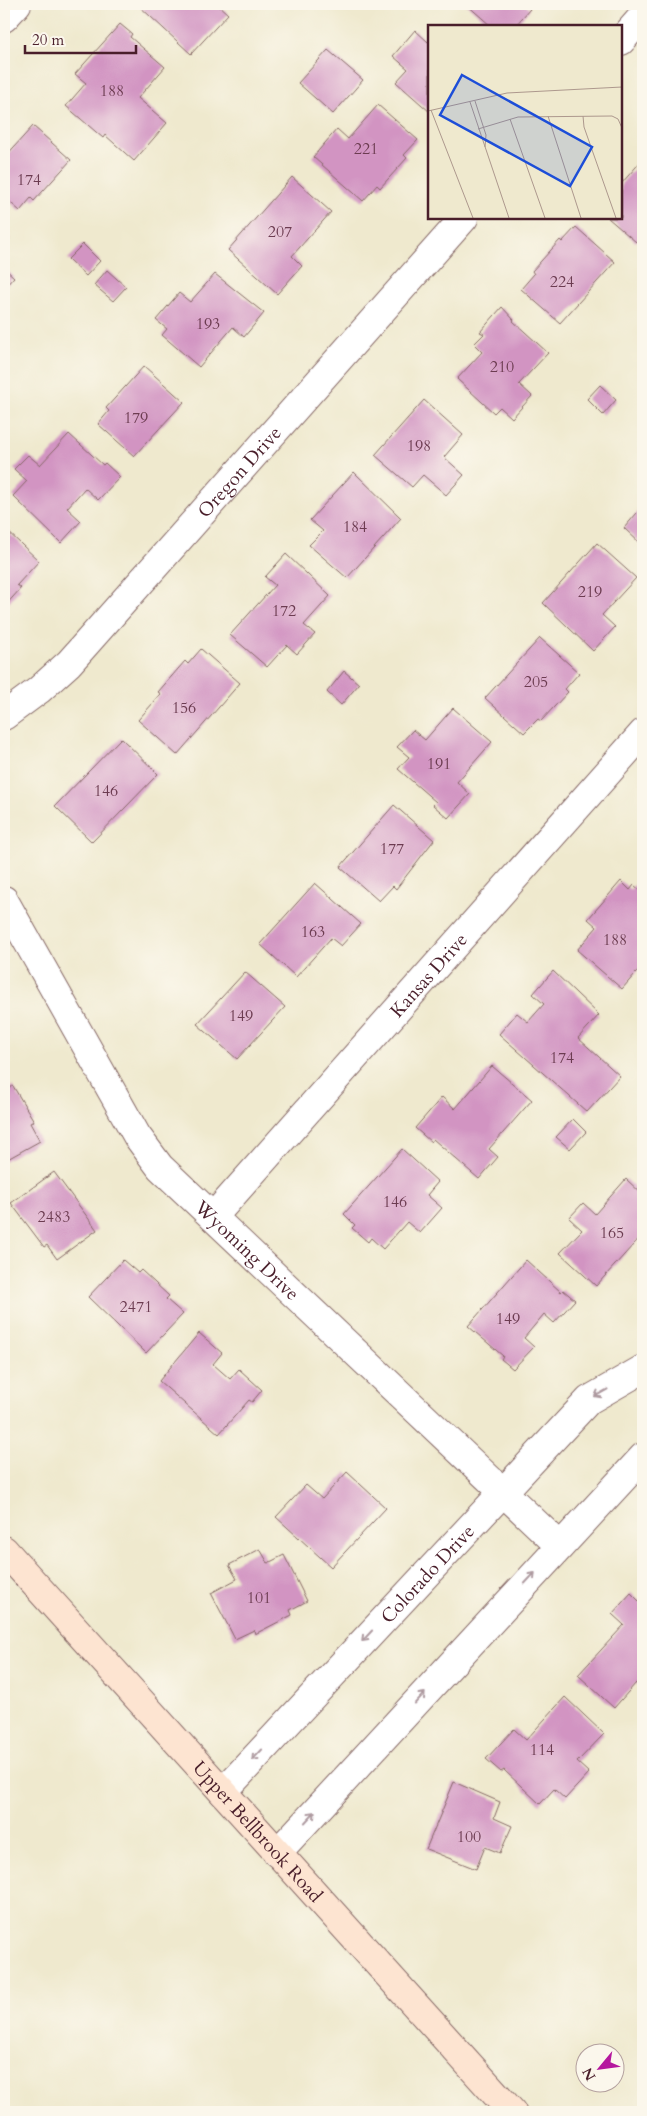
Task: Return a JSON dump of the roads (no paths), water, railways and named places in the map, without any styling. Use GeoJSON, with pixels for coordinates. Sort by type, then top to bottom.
{"type":"FeatureCollection","features":[{"type":"Feature","properties":{"kind":"main road","name":"Upper Bellbrook Road"},"geometry":{"type":"LineString","coordinates":[[4,1550],[512,2112]]}},
{"type":"Feature","properties":{"kind":"street"},"geometry":{"type":"LineString","coordinates":[[4,18],[16,4]]}},
{"type":"Feature","properties":{"kind":"street"},"geometry":{"type":"LineString","coordinates":[[622,40],[643,16]]}},
{"type":"Feature","properties":{"kind":"street","name":"Oregon Drive"},"geometry":{"type":"LineString","coordinates":[[4,716],[39,690],[69,663],[463,219]]}},
{"type":"Feature","properties":{"kind":"street","name":"Kansas Drive"},"geometry":{"type":"LineString","coordinates":[[213,1217],[643,733]]}},
{"type":"Feature","properties":{"kind":"street","name":"Wyoming Drive"},"geometry":{"type":"LineString","coordinates":[[4,900],[137,1136],[160,1167],[560,1546]]}},
{"type":"Feature","properties":{"kind":"street","name":"Colorado Drive"},"geometry":{"type":"LineString","coordinates":[[222,1792],[589,1400],[643,1369]]}},
{"type":"Feature","properties":{"kind":"street"},"geometry":{"type":"LineString","coordinates":[[277,1853],[643,1457]]}}]}
